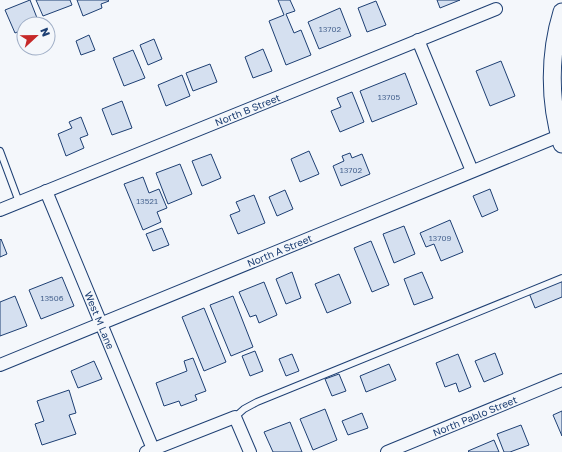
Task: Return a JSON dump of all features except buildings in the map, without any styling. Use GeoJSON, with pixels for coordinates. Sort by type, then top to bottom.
{"type":"FeatureCollection","features":[{"type":"Feature","properties":{"kind":"street","name":"North B Street"},"geometry":{"type":"LineString","coordinates":[[0,210],[496,9]]}},
{"type":"Feature","properties":{"kind":"street"},"geometry":{"type":"LineString","coordinates":[[561,140],[553,97],[552,71],[556,32],[562,12]]}},
{"type":"Feature","properties":{"kind":"street"},"geometry":{"type":"LineString","coordinates":[[418,40],[472,171]]}},
{"type":"Feature","properties":{"kind":"street","name":"North A Street"},"geometry":{"type":"LineString","coordinates":[[0,365],[472,171],[561,140]]}},
{"type":"Feature","properties":{"kind":"street","name":"West M Lane"},"geometry":{"type":"LineString","coordinates":[[46,192],[101,324],[150,451]]}},
{"type":"Feature","properties":{"kind":"street","name":"North Pablo Street"},"geometry":{"type":"LineString","coordinates":[[387,452],[562,380]]}},
{"type":"Feature","properties":{"kind":"street"},"geometry":{"type":"LineString","coordinates":[[150,451],[235,417],[250,452]]}},
{"type":"Feature","properties":{"kind":"lane"},"geometry":{"type":"LineString","coordinates":[[0,151],[19,202]]}},
{"type":"Feature","properties":{"kind":"lane"},"geometry":{"type":"LineString","coordinates":[[235,417],[244,409],[257,402],[562,278]]}}]}
